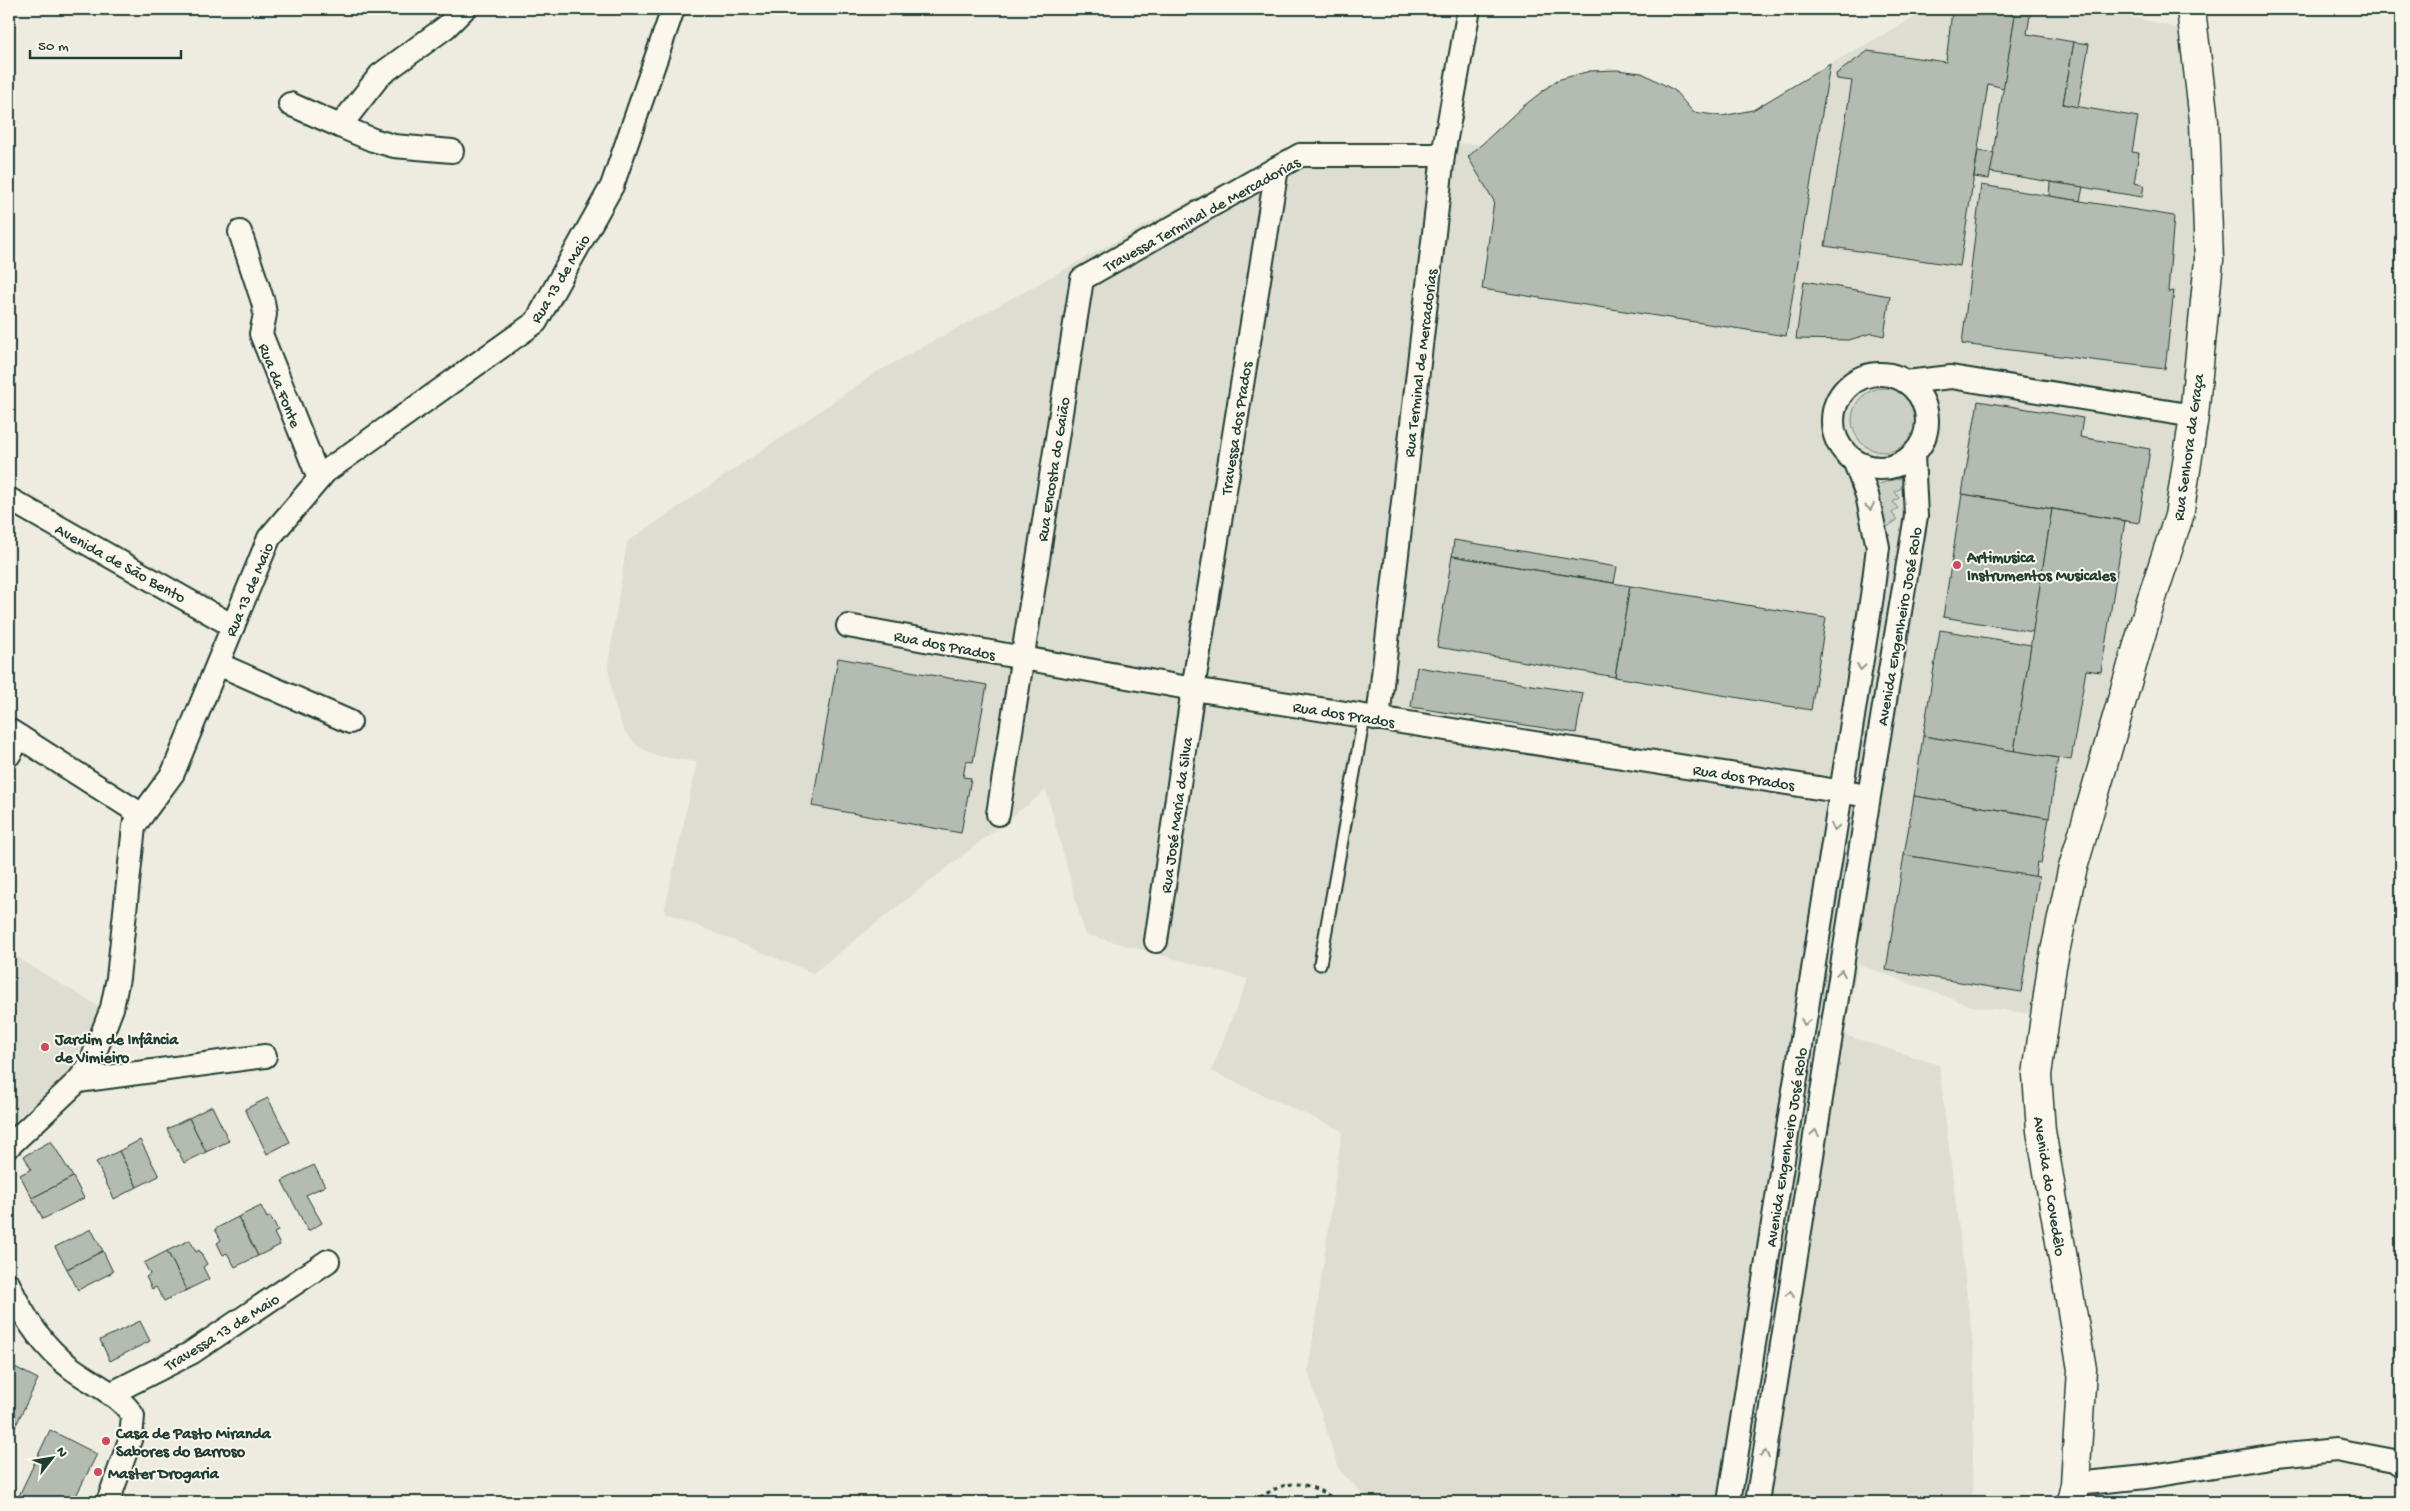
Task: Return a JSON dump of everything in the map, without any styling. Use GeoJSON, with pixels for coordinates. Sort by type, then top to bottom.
{"type":"FeatureCollection","features":[{"type":"Feature","properties":{"kind":"street"},"geometry":{"type":"LineString","coordinates":[[340,126],[380,75],[446,27],[464,9]]}},
{"type":"Feature","properties":{"kind":"street","name":"Rua 13 de Maio"},"geometry":{"type":"LineString","coordinates":[[9,1146],[78,1081],[90,1065],[112,1008],[118,978],[134,826],[173,772],[269,538],[325,472],[536,322],[612,186],[673,9]]}},
{"type":"Feature","properties":{"kind":"street","name":"Rua Terminal de Mercadorias"},"geometry":{"type":"LineString","coordinates":[[1371,718],[1443,155],[1468,9]]}},
{"type":"Feature","properties":{"kind":"street","name":"Rua Senhora da Graça"},"geometry":{"type":"LineString","coordinates":[[2072,871],[2150,604],[2179,516],[2194,416],[2209,260],[2204,120],[2191,9]]}},
{"type":"Feature","properties":{"kind":"street"},"geometry":{"type":"LineString","coordinates":[[290,104],[373,140],[394,146],[452,151]]}},
{"type":"Feature","properties":{"kind":"street","name":"Travessa Terminal de Mercadorias"},"geometry":{"type":"LineString","coordinates":[[1082,279],[1300,155],[1443,155]]}},
{"type":"Feature","properties":{"kind":"street","name":"Travessa dos Prados"},"geometry":{"type":"LineString","coordinates":[[1193,689],[1277,168]]}},
{"type":"Feature","properties":{"kind":"street","name":"Rua da Fonte"},"geometry":{"type":"LineString","coordinates":[[240,232],[263,302],[265,314],[261,334],[319,479]]}},
{"type":"Feature","properties":{"kind":"street","name":"Rua Encosta do Gaião"},"geometry":{"type":"LineString","coordinates":[[998,814],[1082,279]]}},
{"type":"Feature","properties":{"kind":"street","name":"Avenida Engenheiro José Rolo"},"geometry":{"type":"LineString","coordinates":[[1729,1502],[1878,547],[1867,495],[1854,460],[1843,450],[1836,437],[1833,423],[1834,408],[1840,394],[1857,380],[1878,373],[1893,375],[1917,391],[1924,403],[1927,417],[1926,431],[1921,444],[1913,455],[1916,516],[1869,796],[1757,1502]]}},
{"type":"Feature","properties":{"kind":"street","name":"Avenida Engenheiro José Rolo"},"geometry":{"type":"LineString","coordinates":[[1906,382],[1951,377],[2194,416]]}},
{"type":"Feature","properties":{"kind":"street"},"geometry":{"type":"LineString","coordinates":[[1854,460],[1869,467],[1884,468],[1900,464],[1913,455]]}},
{"type":"Feature","properties":{"kind":"street","name":"Avenida de São Bento"},"geometry":{"type":"LineString","coordinates":[[9,499],[233,626]]}},
{"type":"Feature","properties":{"kind":"street","name":"Rua dos Prados"},"geometry":{"type":"LineString","coordinates":[[848,626],[1193,689],[1841,791]]}},
{"type":"Feature","properties":{"kind":"street"},"geometry":{"type":"LineString","coordinates":[[218,664],[350,722]]}},
{"type":"Feature","properties":{"kind":"street","name":"Rua José Maria da Silva"},"geometry":{"type":"LineString","coordinates":[[1156,941],[1193,689]]}},
{"type":"Feature","properties":{"kind":"street"},"geometry":{"type":"LineString","coordinates":[[12,741],[142,815]]}},
{"type":"Feature","properties":{"kind":"street"},"geometry":{"type":"LineString","coordinates":[[1841,791],[1869,796]]}},
{"type":"Feature","properties":{"kind":"street","name":"Avenida do Covedêlo"},"geometry":{"type":"LineString","coordinates":[[2072,871],[2052,966],[2037,1075],[2041,1131],[2082,1370],[2073,1493]]}},
{"type":"Feature","properties":{"kind":"street"},"geometry":{"type":"LineString","coordinates":[[78,1081],[265,1056]]}},
{"type":"Feature","properties":{"kind":"street","name":"Travessa 13 de Maio"},"geometry":{"type":"LineString","coordinates":[[110,1394],[191,1353],[328,1261]]}},
{"type":"Feature","properties":{"kind":"street"},"geometry":{"type":"LineString","coordinates":[[11,1297],[46,1346],[69,1367],[110,1394],[129,1410],[134,1423],[121,1468],[108,1502]]}},
{"type":"Feature","properties":{"kind":"street"},"geometry":{"type":"LineString","coordinates":[[2073,1493],[2146,1477],[2276,1456],[2336,1450],[2394,1461],[2401,1466]]}},
{"type":"Feature","properties":{"kind":"lane"},"geometry":{"type":"LineString","coordinates":[[1320,964],[1371,718]]}},
{"type":"Feature","properties":{"kind":"path"},"geometry":{"type":"LineString","coordinates":[[1253,1502],[1270,1490],[1293,1482],[1314,1487],[1340,1502]]}},
{"type":"Feature","properties":{"kind":"shaded area"},"geometry":{"type":"Polygon","coordinates":[[[1930,9],[2101,9],[2177,28],[2200,206],[2188,393],[2165,518],[2033,1014],[1971,1006],[1858,964],[1845,1035],[1939,1065],[1975,1362],[1972,1502],[1371,1502],[1339,1470],[1308,1372],[1342,1131],[1211,1071],[1248,979],[1085,934],[1046,790],[813,973],[664,912],[697,762],[656,756],[639,747],[624,731],[613,700],[608,665],[627,542],[877,372],[1299,141],[1485,144],[1584,73],[1617,70],[1642,73],[1693,112],[1722,116],[1753,110],[1830,64],[1930,9]]]}},
{"type":"Feature","properties":{"kind":"shaded area"},"geometry":{"type":"Polygon","coordinates":[[[1884,388],[1902,394],[1910,402],[1916,420],[1910,438],[1902,446],[1884,452],[1866,446],[1858,438],[1852,420],[1858,402],[1866,394],[1884,388]]]}},
{"type":"Feature","properties":{"kind":"shaded area"},"geometry":{"type":"Polygon","coordinates":[[[1900,478],[1906,479],[1908,498],[1902,487],[1895,492],[1899,498],[1893,502],[1898,508],[1892,513],[1897,520],[1886,528],[1890,535],[1883,539],[1875,485],[1900,478]]]}},
{"type":"Feature","properties":{"kind":"shaded area","name":"Jardim de Infância de Vimieiro"},"geometry":{"type":"Polygon","coordinates":[[[13,955],[98,1006],[89,1032],[67,1075],[9,1126],[9,962],[13,955]]]}},
{"type":"Feature","properties":{"kind":"building"},"geometry":{"type":"Polygon","coordinates":[[[1954,9],[2016,9],[2004,88],[1988,84],[1960,266],[1825,246],[1852,81],[1837,79],[1836,74],[1868,51],[1946,62],[1952,11],[1954,9]]]}},
{"type":"Feature","properties":{"kind":"building"},"geometry":{"type":"Polygon","coordinates":[[[2016,9],[2031,9],[2027,34],[2074,42],[2063,104],[2138,117],[2132,152],[2139,153],[2134,183],[2144,185],[2142,197],[1990,172],[2016,9]]]}},
{"type":"Feature","properties":{"kind":"building"},"geometry":{"type":"Polygon","coordinates":[[[2074,42],[2089,44],[2078,107],[2063,104],[2074,42]]]}},
{"type":"Feature","properties":{"kind":"building"},"geometry":{"type":"Polygon","coordinates":[[[1830,64],[1786,336],[1482,289],[1494,201],[1468,157],[1521,108],[1557,80],[1590,71],[1617,70],[1642,73],[1674,90],[1693,112],[1722,116],[1753,110],[1830,64]]]}},
{"type":"Feature","properties":{"kind":"building"},"geometry":{"type":"Polygon","coordinates":[[[1978,151],[1994,153],[1989,179],[1974,177],[1978,151]]]}},
{"type":"Feature","properties":{"kind":"building"},"geometry":{"type":"Polygon","coordinates":[[[2050,182],[2083,187],[2080,201],[2049,196],[2050,182]]]}},
{"type":"Feature","properties":{"kind":"building"},"geometry":{"type":"Polygon","coordinates":[[[1981,185],[2174,216],[2168,292],[2174,291],[2165,369],[1962,344],[1981,185]]]}},
{"type":"Feature","properties":{"kind":"building"},"geometry":{"type":"Polygon","coordinates":[[[1804,281],[1890,296],[1884,336],[1872,333],[1849,340],[1796,339],[1804,281]]]}},
{"type":"Feature","properties":{"kind":"building"},"geometry":{"type":"Polygon","coordinates":[[[1978,401],[2083,418],[2080,437],[2150,449],[2139,523],[1962,494],[1978,401]]]}},
{"type":"Feature","properties":{"kind":"building"},"geometry":{"type":"Polygon","coordinates":[[[1962,494],[2052,509],[2033,632],[1943,617],[1962,494]]]}},
{"type":"Feature","properties":{"kind":"building"},"geometry":{"type":"Polygon","coordinates":[[[2052,509],[2125,521],[2101,672],[2086,670],[2071,760],[2014,751],[2052,509]]]}},
{"type":"Feature","properties":{"kind":"building"},"geometry":{"type":"Polygon","coordinates":[[[1454,540],[1617,567],[1614,583],[1452,556],[1454,540]]]}},
{"type":"Feature","properties":{"kind":"building"},"geometry":{"type":"Polygon","coordinates":[[[1452,556],[1630,586],[1615,677],[1437,647],[1452,556]]]}},
{"type":"Feature","properties":{"kind":"building"},"geometry":{"type":"Polygon","coordinates":[[[1630,586],[1826,618],[1811,710],[1615,677],[1630,586]]]}},
{"type":"Feature","properties":{"kind":"building"},"geometry":{"type":"Polygon","coordinates":[[[1940,630],[2031,645],[2014,751],[1923,736],[1940,630]]]}},
{"type":"Feature","properties":{"kind":"building"},"geometry":{"type":"Polygon","coordinates":[[[838,658],[987,685],[973,762],[966,761],[963,777],[971,778],[961,833],[812,806],[838,658]]]}},
{"type":"Feature","properties":{"kind":"building"},"geometry":{"type":"Polygon","coordinates":[[[1417,667],[1583,693],[1576,733],[1411,707],[1417,667]]]}},
{"type":"Feature","properties":{"kind":"building"},"geometry":{"type":"Polygon","coordinates":[[[1923,736],[2058,758],[2049,818],[1914,796],[1923,736]]]}},
{"type":"Feature","properties":{"kind":"building"},"geometry":{"type":"Polygon","coordinates":[[[1914,796],[2049,818],[2041,863],[2037,862],[2035,877],[1904,855],[1914,796]]]}},
{"type":"Feature","properties":{"kind":"building"},"geometry":{"type":"Polygon","coordinates":[[[1904,855],[2039,877],[2021,992],[1886,970],[1904,855]]]}},
{"type":"Feature","properties":{"kind":"building"},"geometry":{"type":"Polygon","coordinates":[[[268,1098],[290,1142],[267,1154],[245,1109],[268,1098]]]}},
{"type":"Feature","properties":{"kind":"building"},"geometry":{"type":"Polygon","coordinates":[[[212,1106],[229,1141],[206,1152],[189,1118],[212,1106]]]}},
{"type":"Feature","properties":{"kind":"building"},"geometry":{"type":"Polygon","coordinates":[[[189,1118],[206,1152],[184,1163],[167,1129],[189,1118]]]}},
{"type":"Feature","properties":{"kind":"building"},"geometry":{"type":"Polygon","coordinates":[[[140,1140],[159,1176],[137,1187],[119,1151],[140,1140]]]}},
{"type":"Feature","properties":{"kind":"building"},"geometry":{"type":"Polygon","coordinates":[[[51,1141],[73,1177],[32,1198],[20,1175],[31,1169],[24,1156],[51,1141]]]}},
{"type":"Feature","properties":{"kind":"building"},"geometry":{"type":"Polygon","coordinates":[[[119,1151],[137,1187],[114,1199],[96,1162],[119,1151]]]}},
{"type":"Feature","properties":{"kind":"building"},"geometry":{"type":"Polygon","coordinates":[[[314,1165],[325,1186],[306,1195],[322,1223],[308,1231],[282,1181],[314,1165]]]}},
{"type":"Feature","properties":{"kind":"building"},"geometry":{"type":"Polygon","coordinates":[[[73,1177],[84,1198],[43,1219],[32,1198],[73,1177]]]}},
{"type":"Feature","properties":{"kind":"building"},"geometry":{"type":"Polygon","coordinates":[[[261,1206],[267,1218],[270,1216],[278,1231],[274,1233],[280,1245],[258,1256],[238,1217],[261,1206]]]}},
{"type":"Feature","properties":{"kind":"building"},"geometry":{"type":"Polygon","coordinates":[[[238,1217],[258,1256],[235,1267],[227,1253],[223,1255],[217,1243],[221,1240],[215,1229],[238,1217]]]}},
{"type":"Feature","properties":{"kind":"building"},"geometry":{"type":"Polygon","coordinates":[[[91,1229],[103,1251],[67,1269],[55,1247],[91,1229]]]}},
{"type":"Feature","properties":{"kind":"building"},"geometry":{"type":"Polygon","coordinates":[[[190,1240],[196,1252],[199,1250],[207,1264],[203,1267],[209,1279],[187,1290],[167,1251],[190,1240]]]}},
{"type":"Feature","properties":{"kind":"building"},"geometry":{"type":"Polygon","coordinates":[[[103,1251],[113,1272],[78,1290],[67,1269],[103,1251]]]}},
{"type":"Feature","properties":{"kind":"building"},"geometry":{"type":"Polygon","coordinates":[[[167,1251],[187,1290],[164,1301],[156,1287],[152,1289],[146,1277],[150,1274],[144,1263],[167,1251]]]}},
{"type":"Feature","properties":{"kind":"building"},"geometry":{"type":"Polygon","coordinates":[[[140,1321],[150,1341],[110,1361],[100,1340],[140,1321]]]}},
{"type":"Feature","properties":{"kind":"building"},"geometry":{"type":"Polygon","coordinates":[[[9,1364],[38,1379],[9,1440],[9,1364]]]}},
{"type":"Feature","properties":{"kind":"building"},"geometry":{"type":"Polygon","coordinates":[[[50,1430],[97,1454],[73,1502],[16,1502],[50,1430]]]}},
{"type":"Feature","properties":{"kind":"place","name":"Artimusica Instrumentos Musicales"},"geometry":{"type":"Point","coordinates":[1957,565]}},
{"type":"Feature","properties":{"kind":"place","name":"Jardim de Infância de Vimieiro"},"geometry":{"type":"Point","coordinates":[45,1047]}},
{"type":"Feature","properties":{"kind":"place","name":"Casa de Pasto Miranda Sabores do Barroso"},"geometry":{"type":"Point","coordinates":[106,1441]}},
{"type":"Feature","properties":{"kind":"place","name":"Master Drogaria"},"geometry":{"type":"Point","coordinates":[98,1472]}}]}
